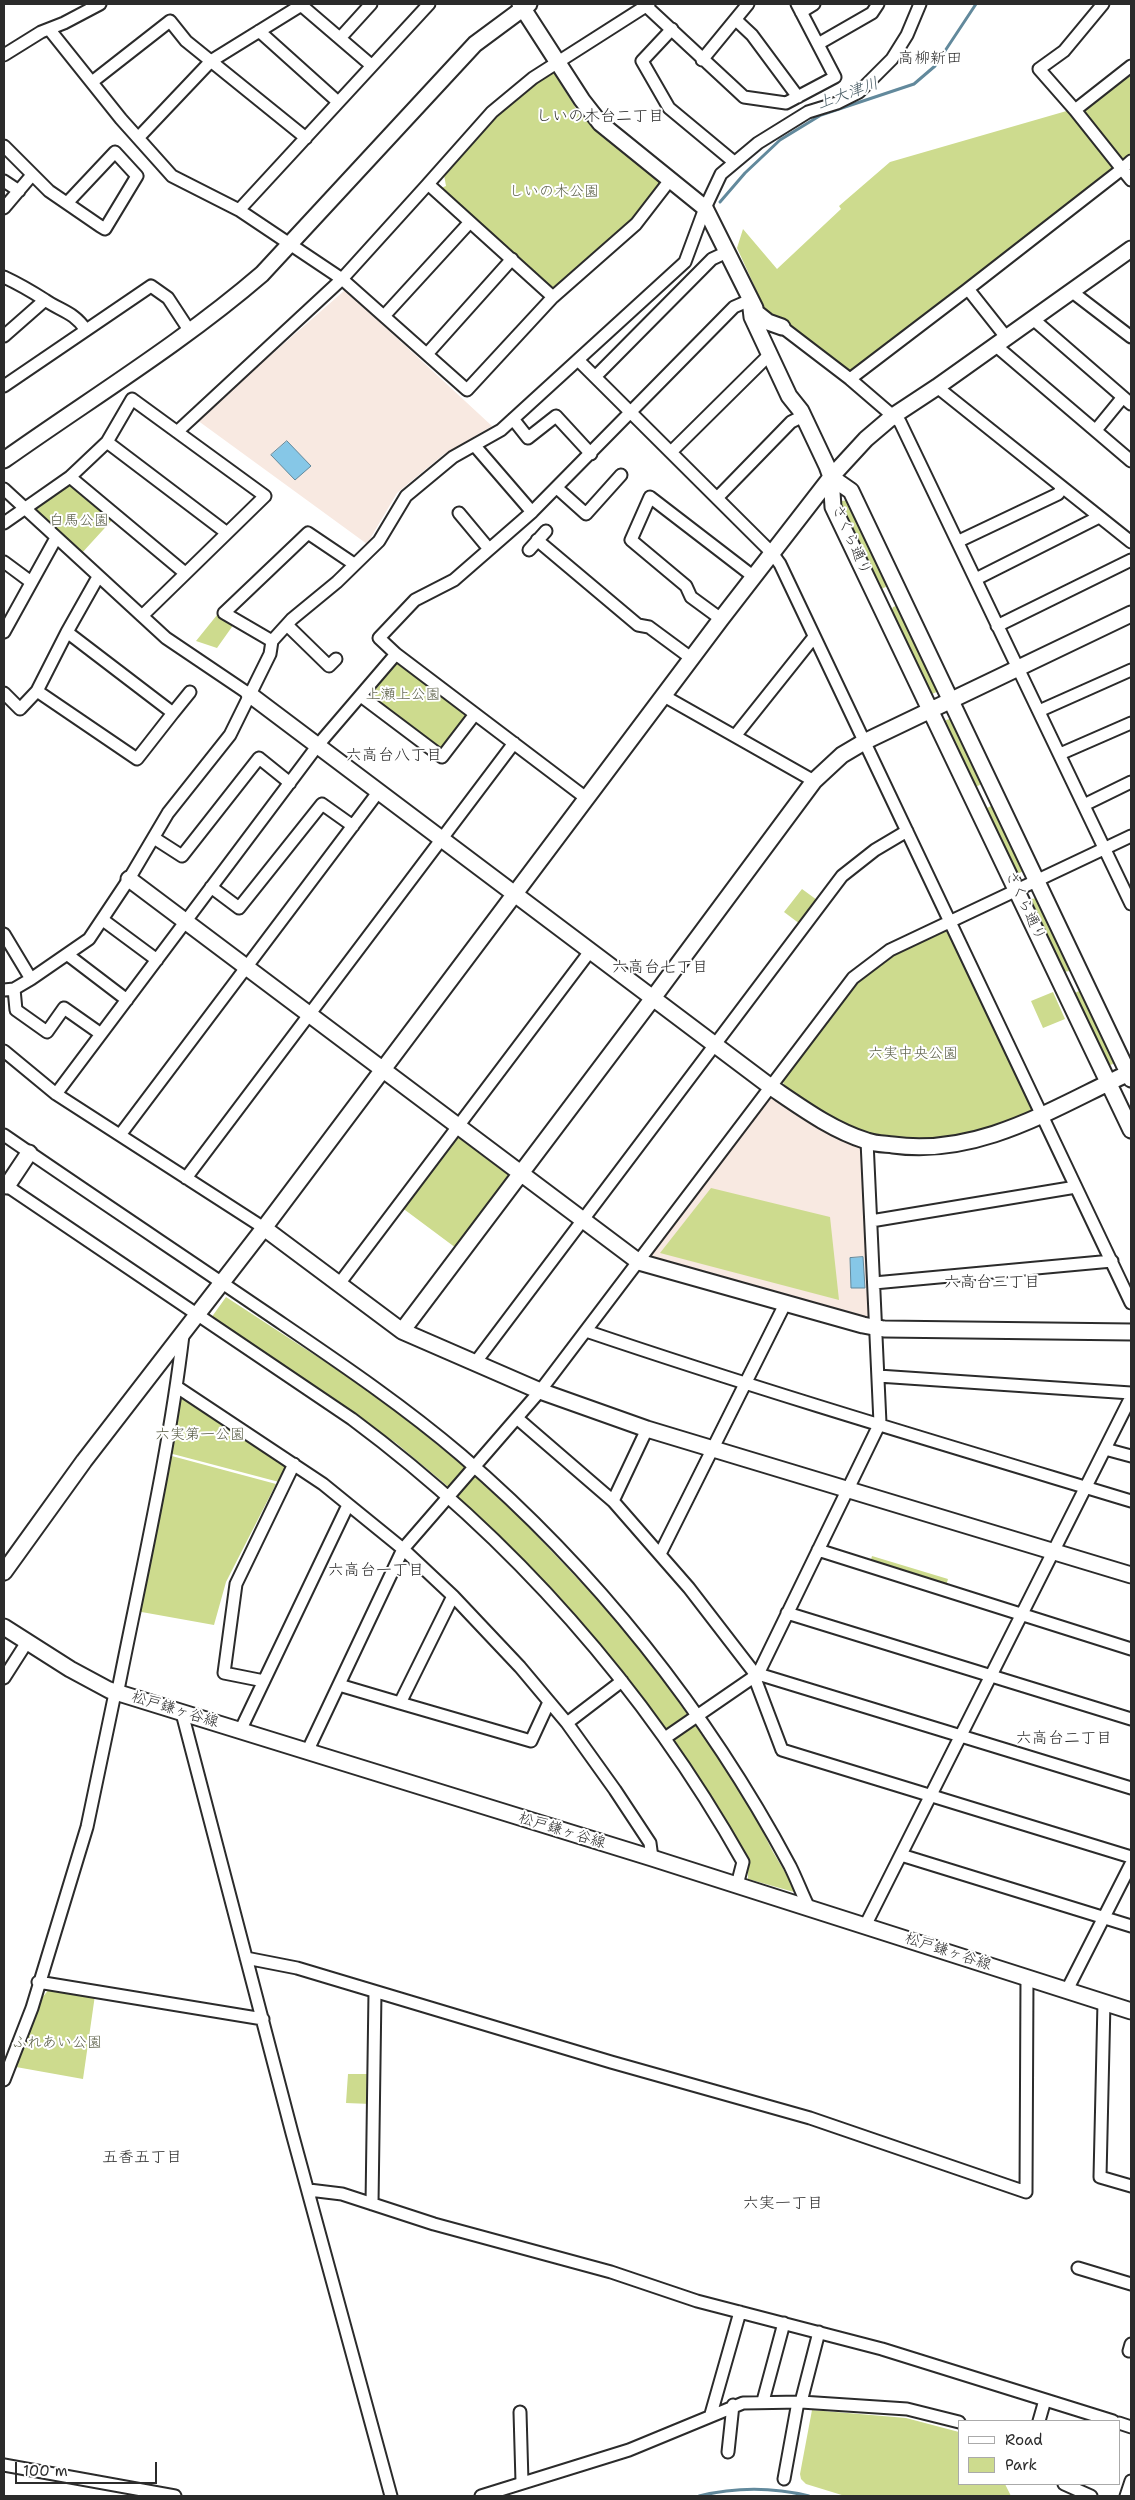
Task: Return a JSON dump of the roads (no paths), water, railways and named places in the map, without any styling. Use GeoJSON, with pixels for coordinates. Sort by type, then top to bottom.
{"type":"FeatureCollection","features":[{"type":"Feature","properties":{"kind":"street"},"geometry":{"type":"LineString","coordinates":[[4,55],[49,29],[100,4]]}},
{"type":"Feature","properties":{"kind":"street"},"geometry":{"type":"LineString","coordinates":[[138,138],[211,61],[302,4],[371,65]]}},
{"type":"Feature","properties":{"kind":"street"},"geometry":{"type":"LineString","coordinates":[[341,37],[371,4]]}},
{"type":"Feature","properties":{"kind":"street"},"geometry":{"type":"LineString","coordinates":[[239,210],[429,4]]}},
{"type":"Feature","properties":{"kind":"street"},"geometry":{"type":"LineString","coordinates":[[702,60],[748,4]]}},
{"type":"Feature","properties":{"kind":"street"},"geometry":{"type":"LineString","coordinates":[[178,431],[342,279],[492,112],[534,78],[648,5],[702,60],[744,97],[786,102],[835,77],[799,8],[814,4]]}},
{"type":"Feature","properties":{"kind":"street"},"geometry":{"type":"LineString","coordinates":[[818,44],[872,13],[878,4]]}},
{"type":"Feature","properties":{"kind":"street"},"geometry":{"type":"LineString","coordinates":[[101,1034],[64,1008],[47,1032],[16,1010],[9,989],[31,979],[89,939],[129,880],[168,813],[230,735],[270,654],[272,641],[287,625],[379,542],[406,496],[453,457],[475,446],[513,419],[685,262],[705,208],[721,174],[758,143],[808,112],[837,103],[859,92],[892,59],[907,35],[920,4]]}},
{"type":"Feature","properties":{"kind":"street"},"geometry":{"type":"LineString","coordinates":[[1103,4],[1064,51],[1039,68],[1131,180]]}},
{"type":"Feature","properties":{"kind":"street"},"geometry":{"type":"LineString","coordinates":[[4,460],[244,290],[291,245],[474,44],[524,5],[557,63],[600,123],[705,208],[797,394],[802,414],[831,477]]}},
{"type":"Feature","properties":{"kind":"street"},"geometry":{"type":"LineString","coordinates":[[736,20],[752,35],[798,97]]}},
{"type":"Feature","properties":{"kind":"street"},"geometry":{"type":"LineString","coordinates":[[92,82],[170,21],[186,41],[306,138]]}},
{"type":"Feature","properties":{"kind":"street"},"geometry":{"type":"LineString","coordinates":[[49,29],[138,138],[172,176],[239,210],[342,279],[467,390],[470,389],[553,296],[636,224],[670,180]]}},
{"type":"Feature","properties":{"kind":"street"},"geometry":{"type":"LineString","coordinates":[[672,29],[642,61],[668,108],[734,162]]}},
{"type":"Feature","properties":{"kind":"street"},"geometry":{"type":"LineString","coordinates":[[259,31],[338,102]]}},
{"type":"Feature","properties":{"kind":"street"},"geometry":{"type":"LineString","coordinates":[[1075,110],[1130,69]]}},
{"type":"Feature","properties":{"kind":"street"},"geometry":{"type":"LineString","coordinates":[[4,146],[32,175],[67,203],[105,229],[137,176],[115,152],[67,203]]}},
{"type":"Feature","properties":{"kind":"street"},"geometry":{"type":"LineString","coordinates":[[850,379],[1131,161]]}},
{"type":"Feature","properties":{"kind":"street"},"geometry":{"type":"LineString","coordinates":[[4,208],[32,175]]}},
{"type":"Feature","properties":{"kind":"street"},"geometry":{"type":"LineString","coordinates":[[4,181],[19,191]]}},
{"type":"Feature","properties":{"kind":"street"},"geometry":{"type":"LineString","coordinates":[[428,184],[553,296]]}},
{"type":"Feature","properties":{"kind":"street"},"geometry":{"type":"LineString","coordinates":[[384,316],[470,222]]}},
{"type":"Feature","properties":{"kind":"street"},"geometry":{"type":"LineString","coordinates":[[4,1572],[84,1461],[183,1335],[516,894],[691,658],[831,477],[866,438],[893,416],[1131,249]]}},
{"type":"Feature","properties":{"kind":"street"},"geometry":{"type":"LineString","coordinates":[[595,377],[712,259],[727,252]]}},
{"type":"Feature","properties":{"kind":"street"},"geometry":{"type":"LineString","coordinates":[[427,354],[512,259]]}},
{"type":"Feature","properties":{"kind":"street"},"geometry":{"type":"LineString","coordinates":[[4,277],[35,292],[45,300],[78,318],[86,330]]}},
{"type":"Feature","properties":{"kind":"street"},"geometry":{"type":"LineString","coordinates":[[4,386],[151,286],[168,298],[189,330]]}},
{"type":"Feature","properties":{"kind":"street"},"geometry":{"type":"LineString","coordinates":[[968,289],[1001,341],[1131,461]]}},
{"type":"Feature","properties":{"kind":"street"},"geometry":{"type":"LineString","coordinates":[[1071,291],[1131,338]]}},
{"type":"Feature","properties":{"kind":"street"},"geometry":{"type":"LineString","coordinates":[[4,336],[45,300]]}},
{"type":"Feature","properties":{"kind":"street"},"geometry":{"type":"LineString","coordinates":[[750,300],[752,317],[789,396],[802,414]]}},
{"type":"Feature","properties":{"kind":"street"},"geometry":{"type":"LineString","coordinates":[[586,798],[396,654],[379,638],[415,600],[454,580],[532,512],[734,307],[750,300]]}},
{"type":"Feature","properties":{"kind":"street"},"geometry":{"type":"LineString","coordinates":[[758,314],[768,322],[782,327],[850,379],[900,422],[1105,849],[1130,896]]}},
{"type":"Feature","properties":{"kind":"street"},"geometry":{"type":"LineString","coordinates":[[1033,319],[1127,401],[1096,430]]}},
{"type":"Feature","properties":{"kind":"street"},"geometry":{"type":"LineString","coordinates":[[769,335],[772,329],[782,327]]}},
{"type":"Feature","properties":{"kind":"street"},"geometry":{"type":"LineString","coordinates":[[671,452],[765,359],[771,357]]}},
{"type":"Feature","properties":{"kind":"street"},"geometry":{"type":"LineString","coordinates":[[578,360],[772,553],[780,564],[1131,1303]]}},
{"type":"Feature","properties":{"kind":"street"},"geometry":{"type":"LineString","coordinates":[[936,387],[1131,542]]}},
{"type":"Feature","properties":{"kind":"street"},"geometry":{"type":"LineString","coordinates":[[4,523],[70,477],[108,442],[132,399],[265,496],[142,616]]}},
{"type":"Feature","properties":{"kind":"street"},"geometry":{"type":"LineString","coordinates":[[717,498],[791,422],[802,414]]}},
{"type":"Feature","properties":{"kind":"street"},"geometry":{"type":"LineString","coordinates":[[513,419],[528,438],[556,416],[591,454]]}},
{"type":"Feature","properties":{"kind":"street"},"geometry":{"type":"LineString","coordinates":[[108,442],[228,533]]}},
{"type":"Feature","properties":{"kind":"street"},"geometry":{"type":"LineString","coordinates":[[475,446],[532,512]]}},
{"type":"Feature","properties":{"kind":"street"},"geometry":{"type":"LineString","coordinates":[[557,488],[586,514],[620,475]]}},
{"type":"Feature","properties":{"kind":"street"},"geometry":{"type":"LineString","coordinates":[[70,477],[185,573]]}},
{"type":"Feature","properties":{"kind":"street","name":"さくら通り"},"geometry":{"type":"LineString","coordinates":[[831,477],[851,491],[1130,1075]]}},
{"type":"Feature","properties":{"kind":"street","name":"さくら通り"},"geometry":{"type":"LineString","coordinates":[[831,477],[833,507],[932,710],[1131,1130]]}},
{"type":"Feature","properties":{"kind":"street"},"geometry":{"type":"LineString","coordinates":[[958,541],[1058,494],[1062,488]]}},
{"type":"Feature","properties":{"kind":"street"},"geometry":{"type":"LineString","coordinates":[[4,489],[166,638],[249,694],[591,950],[771,1088],[822,1121],[868,1141],[914,1148],[947,1146],[981,1140],[1042,1115],[1108,1082],[1130,1075]]}},
{"type":"Feature","properties":{"kind":"street"},"geometry":{"type":"LineString","coordinates":[[721,619],[691,597],[686,586],[631,540],[650,497],[754,577]]}},
{"type":"Feature","properties":{"kind":"street"},"geometry":{"type":"LineString","coordinates":[[459,513],[489,549]]}},
{"type":"Feature","properties":{"kind":"street"},"geometry":{"type":"LineString","coordinates":[[976,578],[1099,517]]}},
{"type":"Feature","properties":{"kind":"street"},"geometry":{"type":"LineString","coordinates":[[529,550],[546,531]]}},
{"type":"Feature","properties":{"kind":"street"},"geometry":{"type":"LineString","coordinates":[[272,641],[224,613],[308,533],[354,564]]}},
{"type":"Feature","properties":{"kind":"street"},"geometry":{"type":"LineString","coordinates":[[4,632],[56,538]]}},
{"type":"Feature","properties":{"kind":"street"},"geometry":{"type":"LineString","coordinates":[[538,540],[638,625],[650,627],[691,658]]}},
{"type":"Feature","properties":{"kind":"street"},"geometry":{"type":"LineString","coordinates":[[998,626],[1131,560]]}},
{"type":"Feature","properties":{"kind":"street"},"geometry":{"type":"LineString","coordinates":[[4,562],[31,582]]}},
{"type":"Feature","properties":{"kind":"street"},"geometry":{"type":"LineString","coordinates":[[4,693],[20,709],[37,691],[98,576]]}},
{"type":"Feature","properties":{"kind":"street"},"geometry":{"type":"LineString","coordinates":[[402,1331],[814,781],[834,760],[864,742],[1131,614]]}},
{"type":"Feature","properties":{"kind":"street"},"geometry":{"type":"LineString","coordinates":[[287,625],[329,666],[336,660]]}},
{"type":"Feature","properties":{"kind":"street"},"geometry":{"type":"LineString","coordinates":[[67,632],[173,713]]}},
{"type":"Feature","properties":{"kind":"street"},"geometry":{"type":"LineString","coordinates":[[735,736],[814,637]]}},
{"type":"Feature","properties":{"kind":"street"},"geometry":{"type":"LineString","coordinates":[[56,1094],[318,745],[396,654]]}},
{"type":"Feature","properties":{"kind":"street"},"geometry":{"type":"LineString","coordinates":[[1039,711],[1131,670]]}},
{"type":"Feature","properties":{"kind":"street"},"geometry":{"type":"LineString","coordinates":[[37,691],[137,759],[190,692]]}},
{"type":"Feature","properties":{"kind":"street"},"geometry":{"type":"LineString","coordinates":[[361,696],[442,757],[475,714]]}},
{"type":"Feature","properties":{"kind":"street"},"geometry":{"type":"LineString","coordinates":[[664,696],[814,781]]}},
{"type":"Feature","properties":{"kind":"street"},"geometry":{"type":"LineString","coordinates":[[1060,754],[1131,723]]}},
{"type":"Feature","properties":{"kind":"street"},"geometry":{"type":"LineString","coordinates":[[186,1178],[441,837],[514,743]]}},
{"type":"Feature","properties":{"kind":"street"},"geometry":{"type":"LineString","coordinates":[[154,838],[182,856],[259,758],[290,783]]}},
{"type":"Feature","properties":{"kind":"street"},"geometry":{"type":"LineString","coordinates":[[1084,805],[1131,782]]}},
{"type":"Feature","properties":{"kind":"street"},"geometry":{"type":"LineString","coordinates":[[120,1135],[379,792]]}},
{"type":"Feature","properties":{"kind":"street"},"geometry":{"type":"LineString","coordinates":[[211,887],[240,908],[322,804],[353,826]]}},
{"type":"Feature","properties":{"kind":"street"},"geometry":{"type":"LineString","coordinates":[[475,1363],[842,876],[875,850],[907,831]]}},
{"type":"Feature","properties":{"kind":"street"},"geometry":{"type":"LineString","coordinates":[[307,1752],[403,1549],[518,1419],[853,978],[890,950],[1131,836]]}},
{"type":"Feature","properties":{"kind":"street"},"geometry":{"type":"LineString","coordinates":[[129,880],[639,1262],[876,1328],[1131,1332]]}},
{"type":"Feature","properties":{"kind":"street"},"geometry":{"type":"LineString","coordinates":[[103,920],[157,960]]}},
{"type":"Feature","properties":{"kind":"street"},"geometry":{"type":"LineString","coordinates":[[4,934],[31,979]]}},
{"type":"Feature","properties":{"kind":"street"},"geometry":{"type":"LineString","coordinates":[[339,1284],[591,950]]}},
{"type":"Feature","properties":{"kind":"street"},"geometry":{"type":"LineString","coordinates":[[68,955],[127,1000]]}},
{"type":"Feature","properties":{"kind":"street"},"geometry":{"type":"LineString","coordinates":[[4,1051],[56,1094],[264,1228],[402,1331],[540,1391],[647,1428],[1131,1575]]}},
{"type":"Feature","properties":{"kind":"street"},"geometry":{"type":"LineString","coordinates":[[4,1135],[384,1394],[475,1468],[528,1516],[584,1575],[655,1659],[698,1715],[765,1822],[792,1870],[809,1908]]}},
{"type":"Feature","properties":{"kind":"street"},"geometry":{"type":"LineString","coordinates":[[665,1738],[756,1675],[849,1490],[880,1423],[868,1141]]}},
{"type":"Feature","properties":{"kind":"street"},"geometry":{"type":"LineString","coordinates":[[29,1153],[5,1185],[352,1419],[400,1456],[449,1498],[542,1588],[622,1681],[665,1738],[742,1862],[737,1885]]}},
{"type":"Feature","properties":{"kind":"street"},"geometry":{"type":"LineString","coordinates":[[871,1221],[1076,1187]]}},
{"type":"Feature","properties":{"kind":"street"},"geometry":{"type":"LineString","coordinates":[[874,1283],[1112,1261]]}},
{"type":"Feature","properties":{"kind":"street"},"geometry":{"type":"LineString","coordinates":[[660,1554],[785,1304]]}},
{"type":"Feature","properties":{"kind":"street"},"geometry":{"type":"LineString","coordinates":[[586,1331],[745,1384],[880,1423],[1131,1501]]}},
{"type":"Feature","properties":{"kind":"street"},"geometry":{"type":"LineString","coordinates":[[4,2080],[32,2008],[38,1982],[86,1827],[140,1585],[177,1386],[183,1335]]}},
{"type":"Feature","properties":{"kind":"street"},"geometry":{"type":"LineString","coordinates":[[878,1376],[1131,1393]]}},
{"type":"Feature","properties":{"kind":"street"},"geometry":{"type":"LineString","coordinates":[[177,1386],[294,1464],[348,1505],[403,1549],[453,1596],[520,1667],[567,1723],[616,1790],[650,1843],[652,1858]]}},
{"type":"Feature","properties":{"kind":"street"},"geometry":{"type":"LineString","coordinates":[[865,1926],[1131,1397]]}},
{"type":"Feature","properties":{"kind":"street"},"geometry":{"type":"LineString","coordinates":[[518,1419],[613,1501],[660,1554],[756,1675],[782,1750],[1131,1856]]}},
{"type":"Feature","properties":{"kind":"street"},"geometry":{"type":"LineString","coordinates":[[613,1501],[647,1428]]}},
{"type":"Feature","properties":{"kind":"street"},"geometry":{"type":"LineString","coordinates":[[1106,1449],[1131,1456]]}},
{"type":"Feature","properties":{"kind":"street"},"geometry":{"type":"LineString","coordinates":[[264,1681],[224,1673],[236,1584],[294,1464]]}},
{"type":"Feature","properties":{"kind":"street"},"geometry":{"type":"LineString","coordinates":[[240,1731],[348,1505]]}},
{"type":"Feature","properties":{"kind":"street"},"geometry":{"type":"LineString","coordinates":[[818,1550],[1131,1649]]}},
{"type":"Feature","properties":{"kind":"street"},"geometry":{"type":"LineString","coordinates":[[400,1703],[453,1596]]}},
{"type":"Feature","properties":{"kind":"street"},"geometry":{"type":"LineString","coordinates":[[787,1613],[1131,1719]]}},
{"type":"Feature","properties":{"kind":"street","name":"松戸鎌ヶ谷線"},"geometry":{"type":"LineString","coordinates":[[4,1627],[94,1682],[117,1692],[652,1858],[1131,2011]]}},
{"type":"Feature","properties":{"kind":"street"},"geometry":{"type":"LineString","coordinates":[[4,1678],[27,1642]]}},
{"type":"Feature","properties":{"kind":"street"},"geometry":{"type":"LineString","coordinates":[[756,1675],[1131,1788]]}},
{"type":"Feature","properties":{"kind":"street"},"geometry":{"type":"LineString","coordinates":[[567,1723],[622,1681]]}},
{"type":"Feature","properties":{"kind":"street"},"geometry":{"type":"LineString","coordinates":[[339,1685],[531,1741],[549,1702]]}},
{"type":"Feature","properties":{"kind":"street"},"geometry":{"type":"LineString","coordinates":[[182,1713],[391,2496]]}},
{"type":"Feature","properties":{"kind":"street"},"geometry":{"type":"LineString","coordinates":[[901,1855],[1131,1926]]}},
{"type":"Feature","properties":{"kind":"street"},"geometry":{"type":"LineString","coordinates":[[1067,1990],[1131,1864]]}},
{"type":"Feature","properties":{"kind":"street"},"geometry":{"type":"LineString","coordinates":[[246,1958],[297,1968],[611,2062],[810,2118],[1026,2192],[1026,1977]]}},
{"type":"Feature","properties":{"kind":"street"},"geometry":{"type":"LineString","coordinates":[[38,1982],[263,2018]]}},
{"type":"Feature","properties":{"kind":"street"},"geometry":{"type":"LineString","coordinates":[[372,2204],[375,1992]]}},
{"type":"Feature","properties":{"kind":"street"},"geometry":{"type":"LineString","coordinates":[[1104,2002],[1100,2177],[1131,2186]]}},
{"type":"Feature","properties":{"kind":"street"},"geometry":{"type":"LineString","coordinates":[[309,2190],[342,2194],[434,2224],[611,2272],[740,2312],[891,2352],[1111,2420]]}},
{"type":"Feature","properties":{"kind":"street"},"geometry":{"type":"LineString","coordinates":[[1078,2268],[1131,2284]]}},
{"type":"Feature","properties":{"kind":"street"},"geometry":{"type":"LineString","coordinates":[[711,2414],[740,2312]]}},
{"type":"Feature","properties":{"kind":"street"},"geometry":{"type":"LineString","coordinates":[[763,2401],[784,2323]]}},
{"type":"Feature","properties":{"kind":"street"},"geometry":{"type":"LineString","coordinates":[[784,2479],[800,2402],[819,2332]]}},
{"type":"Feature","properties":{"kind":"street"},"geometry":{"type":"LineString","coordinates":[[1131,2344],[1129,2351],[1131,2351]]}},
{"type":"Feature","properties":{"kind":"street"},"geometry":{"type":"LineString","coordinates":[[1039,2420],[1046,2400]]}},
{"type":"Feature","properties":{"kind":"street"},"geometry":{"type":"LineString","coordinates":[[481,2496],[629,2450],[733,2405],[763,2401],[907,2408],[944,2416],[958,2422]]}},
{"type":"Feature","properties":{"kind":"street"},"geometry":{"type":"LineString","coordinates":[[728,2452],[733,2405]]}},
{"type":"Feature","properties":{"kind":"street"},"geometry":{"type":"LineString","coordinates":[[520,2412],[522,2482]]}},
{"type":"Feature","properties":{"kind":"street"},"geometry":{"type":"LineString","coordinates":[[4,2465],[175,2496]]}},
{"type":"Feature","properties":{"kind":"street"},"geometry":{"type":"LineString","coordinates":[[1126,2496],[1131,2481]]}},
{"type":"Feature","properties":{"kind":"street"},"geometry":{"type":"LineString","coordinates":[[1066,2485],[1091,2496]]}},
{"type":"Feature","properties":{"kind":"water"},"geometry":{"type":"Polygon","coordinates":[[[287,441],[311,466],[295,480],[271,455],[287,441]]]}},
{"type":"Feature","properties":{"kind":"water"},"geometry":{"type":"Polygon","coordinates":[[[863,1257],[865,1288],[851,1288],[850,1258],[863,1257]]]}},
{"type":"Feature","properties":{"kind":"waterway","name":"上大津川"},"geometry":{"type":"LineString","coordinates":[[720,202],[745,173],[780,140],[821,115],[914,84],[935,66],[976,4]]}},
{"type":"Feature","properties":{"kind":"waterway"},"geometry":{"type":"LineString","coordinates":[[699,2496],[754,2489],[809,2496]]}},
{"type":"Feature","properties":{"kind":"district","name":"高柳新田"},"geometry":{"type":"Point","coordinates":[930,59]}},
{"type":"Feature","properties":{"kind":"district","name":"しいの木台二丁目"},"geometry":{"type":"Point","coordinates":[600,117]}},
{"type":"Feature","properties":{"kind":"district","name":"六高台八丁目"},"geometry":{"type":"Point","coordinates":[394,756]}},
{"type":"Feature","properties":{"kind":"district","name":"六高台七丁目"},"geometry":{"type":"Point","coordinates":[660,968]}},
{"type":"Feature","properties":{"kind":"district","name":"六高台三丁目"},"geometry":{"type":"Point","coordinates":[992,1283]}},
{"type":"Feature","properties":{"kind":"district","name":"六高台一丁目"},"geometry":{"type":"Point","coordinates":[376,1571]}},
{"type":"Feature","properties":{"kind":"district","name":"六高台二丁目"},"geometry":{"type":"Point","coordinates":[1064,1739]}},
{"type":"Feature","properties":{"kind":"district","name":"五香五丁目"},"geometry":{"type":"Point","coordinates":[142,2158]}},
{"type":"Feature","properties":{"kind":"district","name":"六実一丁目"},"geometry":{"type":"Point","coordinates":[783,2204]}},
{"type":"Feature","properties":{"kind":"park label","name":"しいの木公園"},"geometry":{"type":"Point","coordinates":[554,192]}},
{"type":"Feature","properties":{"kind":"park label","name":"白馬公園"},"geometry":{"type":"Point","coordinates":[79,521]}},
{"type":"Feature","properties":{"kind":"park label","name":"上瀬上公園"},"geometry":{"type":"Point","coordinates":[403,695]}},
{"type":"Feature","properties":{"kind":"park label","name":"六実中央公園"},"geometry":{"type":"Point","coordinates":[913,1054]}},
{"type":"Feature","properties":{"kind":"park label","name":"六実第一公園"},"geometry":{"type":"Point","coordinates":[200,1435]}},
{"type":"Feature","properties":{"kind":"park label","name":"ふれあい公園"},"geometry":{"type":"Point","coordinates":[57,2043]}}]}
